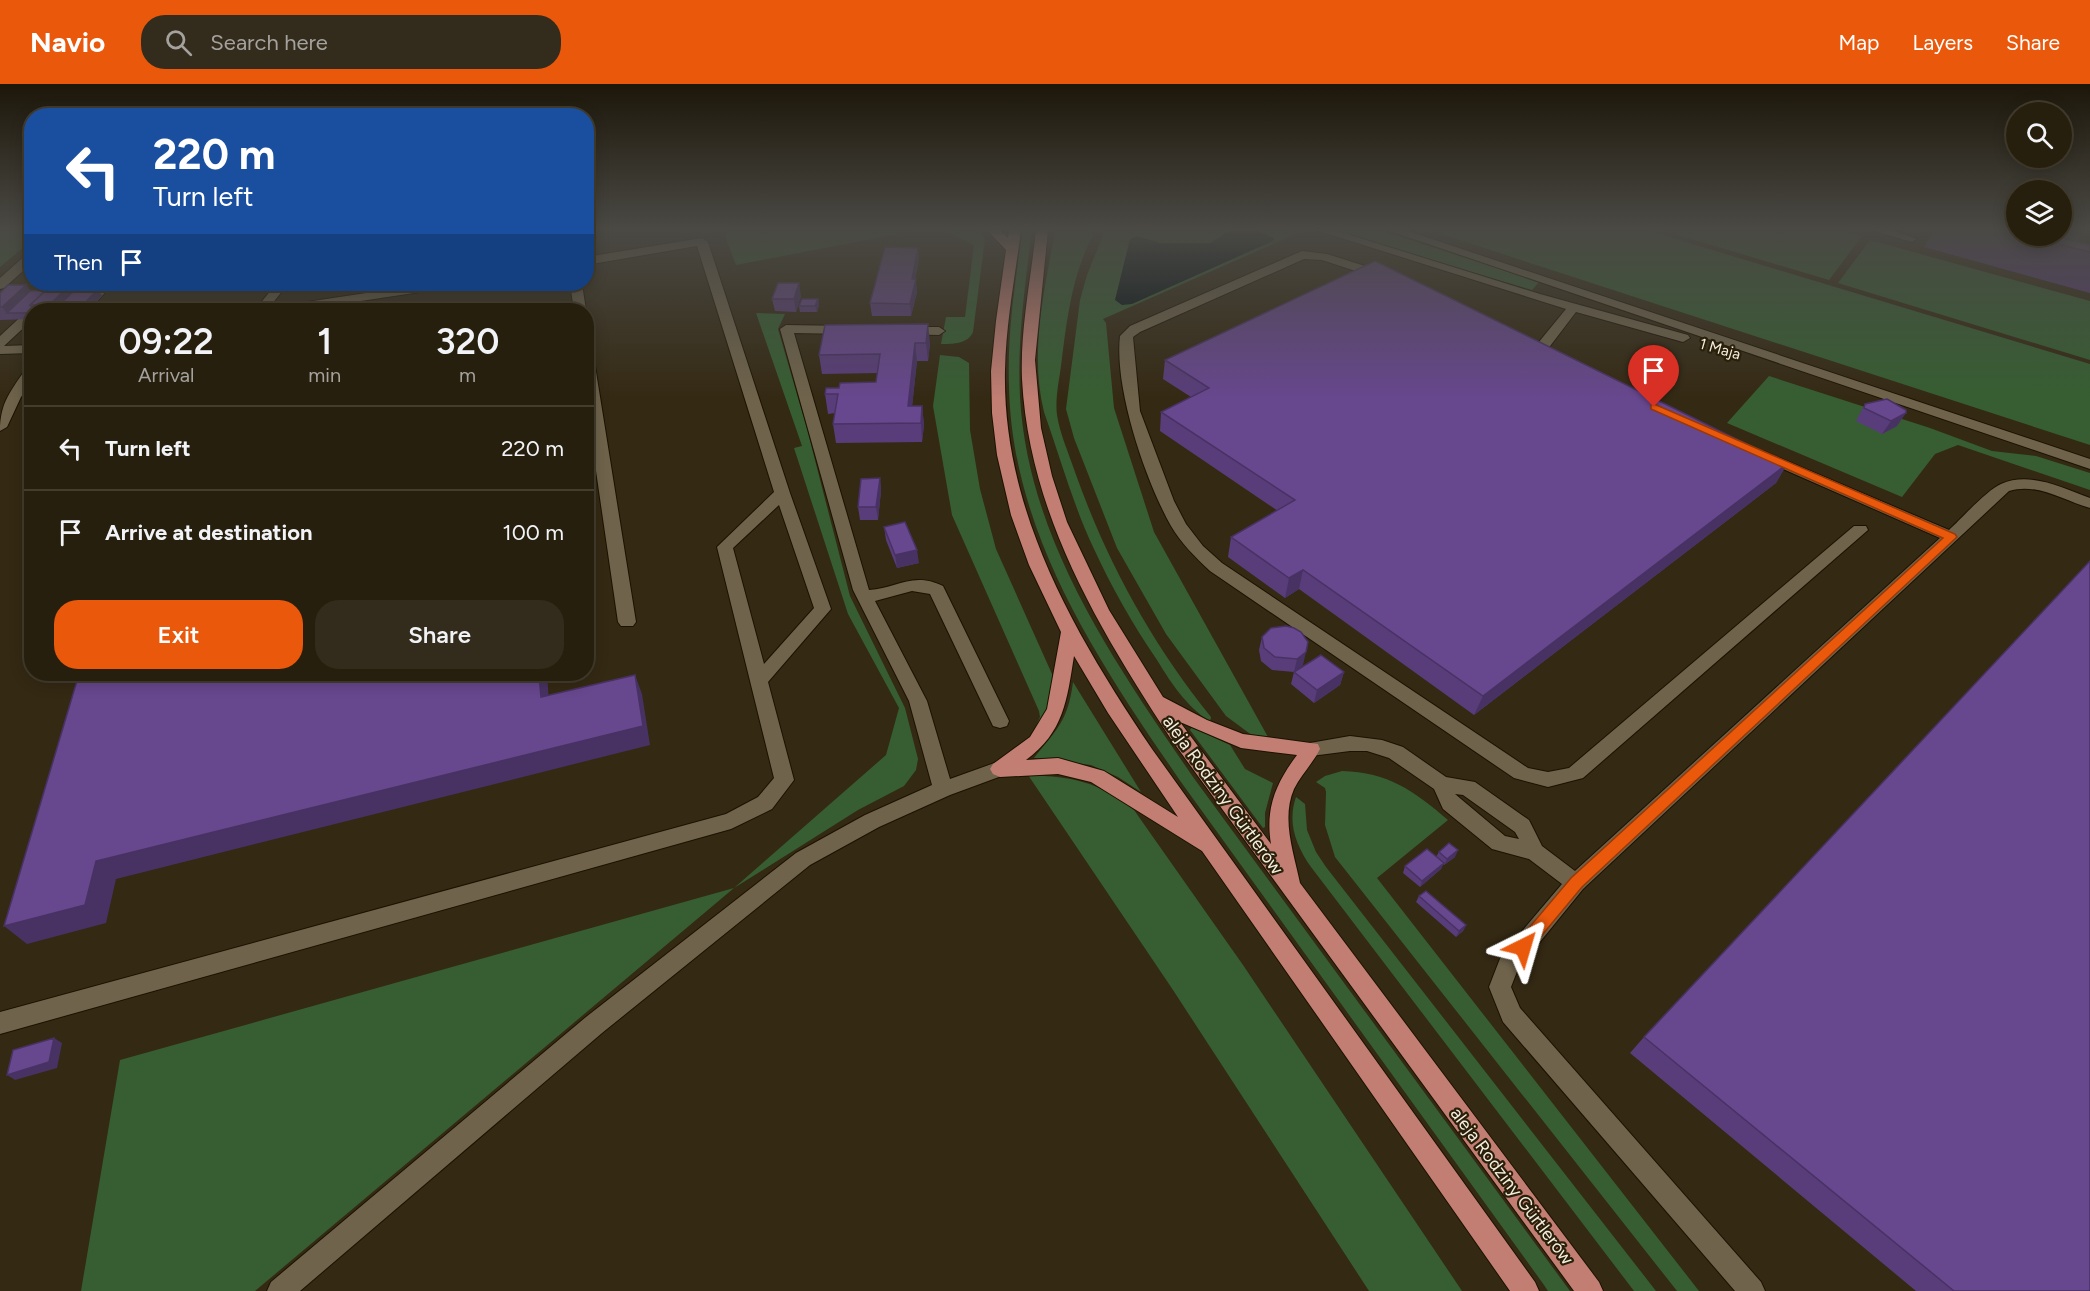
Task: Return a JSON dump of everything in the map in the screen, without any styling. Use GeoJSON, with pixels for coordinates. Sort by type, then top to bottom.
{"type":"FeatureCollection","features":[{"type":"Feature","properties":{"kind":"main road","name":"aleja Rodziny Gürtlerów"},"geometry":{"type":"LineString","coordinates":[[1007,286],[999,354],[1002,434],[1018,514],[1046,583],[1070,632],[1149,759],[1526,1291]]}},
{"type":"Feature","properties":{"kind":"main road","name":"aleja Rodziny Gürtlerów"},"geometry":{"type":"LineString","coordinates":[[1035,286],[1029,377],[1034,432],[1042,466],[1074,561],[1102,615],[1154,699],[1590,1291]]}},
{"type":"Feature","properties":{"kind":"main road"},"geometry":{"type":"LineString","coordinates":[[1000,769],[1037,742],[1056,709],[1070,632]]}},
{"type":"Feature","properties":{"kind":"main road"},"geometry":{"type":"LineString","coordinates":[[1154,699],[1200,725],[1241,741],[1311,749],[1290,779],[1281,798],[1280,829],[1291,888]]}},
{"type":"Feature","properties":{"kind":"main road"},"geometry":{"type":"LineString","coordinates":[[1000,769],[1058,766],[1097,776],[1212,849]]}},
{"type":"Feature","properties":{"kind":"street"},"geometry":{"type":"LineString","coordinates":[[716,286],[782,493],[823,609],[759,681]]}},
{"type":"Feature","properties":{"kind":"street"},"geometry":{"type":"LineString","coordinates":[[1231,286],[1135,329],[1127,336],[1133,411],[1166,501],[1179,526],[1197,550],[1216,567],[1521,773],[1540,780],[1558,781],[1576,773],[1860,530]]}},
{"type":"Feature","properties":{"kind":"street","name":"1 Maja"},"geometry":{"type":"LineString","coordinates":[[1504,286],[1878,393]]}},
{"type":"Feature","properties":{"kind":"street","name":"1 Maja"},"geometry":{"type":"LineString","coordinates":[[1563,286],[2090,464]]}},
{"type":"Feature","properties":{"kind":"street"},"geometry":{"type":"LineString","coordinates":[[89,303],[100,291]]}},
{"type":"Feature","properties":{"kind":"street"},"geometry":{"type":"LineString","coordinates":[[267,303],[276,291]]}},
{"type":"Feature","properties":{"kind":"street"},"geometry":{"type":"LineString","coordinates":[[325,303],[402,291]]}},
{"type":"Feature","properties":{"kind":"street"},"geometry":{"type":"LineString","coordinates":[[1539,351],[1574,307]]}},
{"type":"Feature","properties":{"kind":"street"},"geometry":{"type":"LineString","coordinates":[[0,344],[24,320]]}},
{"type":"Feature","properties":{"kind":"street"},"geometry":{"type":"LineString","coordinates":[[868,330],[786,329],[865,599],[918,701],[943,789]]}},
{"type":"Feature","properties":{"kind":"street"},"geometry":{"type":"LineString","coordinates":[[892,330],[939,331]]}},
{"type":"Feature","properties":{"kind":"street"},"geometry":{"type":"LineString","coordinates":[[0,350],[24,349]]}},
{"type":"Feature","properties":{"kind":"street"},"geometry":{"type":"LineString","coordinates":[[0,427],[24,382]]}},
{"type":"Feature","properties":{"kind":"street"},"geometry":{"type":"LineString","coordinates":[[594,405],[627,622]]}},
{"type":"Feature","properties":{"kind":"street"},"geometry":{"type":"LineString","coordinates":[[1749,449],[1951,537]]}},
{"type":"Feature","properties":{"kind":"street"},"geometry":{"type":"LineString","coordinates":[[1752,1291],[1511,1015],[1500,987],[1509,963],[1576,883],[2004,488],[2013,483],[2039,486],[2090,503]]}},
{"type":"Feature","properties":{"kind":"street"},"geometry":{"type":"LineString","coordinates":[[0,1023],[731,821],[765,803],[784,780],[725,547],[782,493]]}},
{"type":"Feature","properties":{"kind":"street"},"geometry":{"type":"LineString","coordinates":[[865,599],[917,585],[927,585],[937,590],[1000,722]]}},
{"type":"Feature","properties":{"kind":"street"},"geometry":{"type":"LineString","coordinates":[[1311,749],[1361,742],[1392,748],[1424,769],[1441,784],[1450,803],[1499,843],[1535,852],[1576,883]]}},
{"type":"Feature","properties":{"kind":"street"},"geometry":{"type":"LineString","coordinates":[[280,1291],[594,1025],[803,859],[872,820],[943,789],[1000,769]]}},
{"type":"Feature","properties":{"kind":"street"},"geometry":{"type":"LineString","coordinates":[[1441,784],[1468,788],[1522,826],[1535,852]]}},
{"type":"Feature","properties":{"kind":"green space"},"geometry":{"type":"Polygon","coordinates":[[[969,286],[979,286],[971,336],[964,341],[941,344],[946,317],[965,317],[969,286]]]}},
{"type":"Feature","properties":{"kind":"green space"},"geometry":{"type":"Polygon","coordinates":[[[1015,286],[1025,286],[1020,355],[1020,397],[1027,450],[1039,501],[1080,598],[1134,690],[1193,777],[1570,1291],[1548,1291],[1181,782],[1120,691],[1092,644],[1043,546],[1026,495],[1014,442],[1009,387],[1009,348],[1015,286]]]}},
{"type":"Feature","properties":{"kind":"green space"},"geometry":{"type":"Polygon","coordinates":[[[1045,286],[1074,286],[1068,313],[1056,403],[1062,437],[1087,505],[1132,600],[1169,660],[1211,717],[1210,722],[1186,701],[1174,686],[1140,633],[1094,549],[1080,515],[1044,412],[1040,389],[1038,344],[1045,286]]]}},
{"type":"Feature","properties":{"kind":"green space"},"geometry":{"type":"Polygon","coordinates":[[[1084,286],[1177,286],[1103,319],[1106,323],[1114,408],[1154,532],[1268,737],[1266,738],[1253,736],[1226,716],[1166,634],[1117,548],[1074,438],[1066,409],[1080,300],[1084,286]]]}},
{"type":"Feature","properties":{"kind":"green space"},"geometry":{"type":"Polygon","coordinates":[[[1519,286],[1535,286],[1532,290],[1519,286]]]}},
{"type":"Feature","properties":{"kind":"green space"},"geometry":{"type":"Polygon","coordinates":[[[1602,286],[1833,286],[2090,364],[2090,445],[1602,286]]]}},
{"type":"Feature","properties":{"kind":"green space"},"geometry":{"type":"Polygon","coordinates":[[[1849,286],[2037,286],[2090,301],[2090,360],[1849,286]]]}},
{"type":"Feature","properties":{"kind":"green space"},"geometry":{"type":"Polygon","coordinates":[[[756,313],[785,314],[778,329],[807,429],[850,596],[905,708],[918,759],[916,770],[904,786],[858,810],[734,888],[886,755],[899,708],[848,614],[794,448],[802,446],[756,313]]]}},
{"type":"Feature","properties":{"kind":"green space"},"geometry":{"type":"Polygon","coordinates":[[[940,355],[959,357],[969,363],[970,430],[980,489],[996,549],[1052,674],[1049,703],[1037,729],[1035,728],[1040,717],[1039,711],[952,515],[933,406],[940,355]]]}},
{"type":"Feature","properties":{"kind":"green space"},"geometry":{"type":"Polygon","coordinates":[[[1769,376],[1930,428],[1992,451],[2036,456],[2090,473],[2090,490],[1958,445],[1935,454],[1902,497],[1727,423],[1769,376]]]}},
{"type":"Feature","properties":{"kind":"green space"},"geometry":{"type":"Polygon","coordinates":[[[1073,682],[1141,792],[1118,777],[1091,765],[1034,758],[1065,716],[1073,682]]]}},
{"type":"Feature","properties":{"kind":"green space"},"geometry":{"type":"Polygon","coordinates":[[[1192,727],[1230,745],[1245,769],[1273,783],[1265,813],[1265,827],[1263,828],[1190,730],[1192,727]]]}},
{"type":"Feature","properties":{"kind":"green space"},"geometry":{"type":"Polygon","coordinates":[[[1342,771],[1358,772],[1387,779],[1424,800],[1448,820],[1377,878],[1699,1291],[1677,1291],[1335,857],[1325,825],[1325,788],[1316,782],[1325,776],[1342,771]]]}},
{"type":"Feature","properties":{"kind":"green space"},"geometry":{"type":"Polygon","coordinates":[[[1028,775],[1059,777],[1084,782],[1121,800],[1134,810],[1243,965],[1462,1291],[1369,1291],[1173,990],[1028,775]]]}},
{"type":"Feature","properties":{"kind":"green space"},"geometry":{"type":"Polygon","coordinates":[[[1296,797],[1305,804],[1307,830],[1316,852],[1326,867],[1656,1291],[1634,1291],[1311,867],[1294,834],[1292,816],[1296,797]]]}},
{"type":"Feature","properties":{"kind":"green space"},"geometry":{"type":"Polygon","coordinates":[[[734,888],[255,1291],[81,1291],[120,1060],[734,888]]]}},
{"type":"Feature","properties":{"kind":"shaded area"},"geometry":{"type":"Polygon","coordinates":[[[1118,286],[1172,286],[1132,304],[1122,305],[1115,300],[1118,286]]]}},
{"type":"Feature","properties":{"kind":"building"},"geometry":{"type":"Polygon","coordinates":[[[7,286],[24,286],[2,307],[0,307],[0,293],[7,286]]]}},
{"type":"Feature","properties":{"kind":"building"},"geometry":{"type":"Polygon","coordinates":[[[777,286],[798,286],[794,299],[772,299],[777,286]]]}},
{"type":"Feature","properties":{"kind":"building"},"geometry":{"type":"Polygon","coordinates":[[[874,286],[914,286],[910,304],[870,303],[874,286]]]}},
{"type":"Feature","properties":{"kind":"building"},"geometry":{"type":"Polygon","coordinates":[[[1321,286],[1426,286],[1787,464],[1483,696],[1303,570],[1289,578],[1231,537],[1295,500],[1161,412],[1209,388],[1165,360],[1321,286]]]}},
{"type":"Feature","properties":{"kind":"building"},"geometry":{"type":"Polygon","coordinates":[[[30,291],[45,291],[32,303],[24,303],[24,313],[7,313],[30,291]]]}},
{"type":"Feature","properties":{"kind":"building"},"geometry":{"type":"Polygon","coordinates":[[[45,291],[64,291],[51,303],[32,303],[45,291]]]}},
{"type":"Feature","properties":{"kind":"building"},"geometry":{"type":"Polygon","coordinates":[[[74,291],[96,291],[85,303],[61,303],[74,291]]]}},
{"type":"Feature","properties":{"kind":"building"},"geometry":{"type":"Polygon","coordinates":[[[802,299],[818,299],[815,306],[799,306],[802,299]]]}},
{"type":"Feature","properties":{"kind":"building"},"geometry":{"type":"Polygon","coordinates":[[[928,324],[926,343],[915,343],[908,406],[922,406],[921,423],[833,424],[838,394],[825,394],[826,388],[839,388],[840,383],[876,382],[880,354],[819,355],[825,325],[928,324]]]}},
{"type":"Feature","properties":{"kind":"building"},"geometry":{"type":"Polygon","coordinates":[[[1887,399],[1906,410],[1906,413],[1891,421],[1864,408],[1865,404],[1887,399]]]}},
{"type":"Feature","properties":{"kind":"building"},"geometry":{"type":"Polygon","coordinates":[[[880,478],[876,507],[858,507],[861,479],[880,478]]]}},
{"type":"Feature","properties":{"kind":"building"},"geometry":{"type":"Polygon","coordinates":[[[905,522],[917,550],[895,555],[884,527],[905,522]]]}},
{"type":"Feature","properties":{"kind":"building"},"geometry":{"type":"Polygon","coordinates":[[[2090,561],[2090,1291],[1954,1291],[1644,1037],[2090,561]]]}},
{"type":"Feature","properties":{"kind":"building"},"geometry":{"type":"Polygon","coordinates":[[[1286,626],[1301,632],[1308,642],[1306,652],[1297,659],[1275,657],[1264,648],[1262,637],[1271,628],[1286,626]]]}},
{"type":"Feature","properties":{"kind":"building"},"geometry":{"type":"Polygon","coordinates":[[[1321,655],[1344,672],[1317,690],[1294,672],[1321,655]]]}},
{"type":"Feature","properties":{"kind":"building"},"geometry":{"type":"Polygon","coordinates":[[[635,675],[643,726],[96,861],[85,905],[4,926],[77,681],[540,681],[541,697],[635,675]]]}},
{"type":"Feature","properties":{"kind":"building"},"geometry":{"type":"Polygon","coordinates":[[[1449,843],[1458,850],[1447,859],[1439,852],[1449,843]]]}},
{"type":"Feature","properties":{"kind":"building"},"geometry":{"type":"Polygon","coordinates":[[[1427,849],[1444,863],[1422,881],[1405,866],[1427,849]]]}},
{"type":"Feature","properties":{"kind":"building"},"geometry":{"type":"Polygon","coordinates":[[[1426,891],[1466,925],[1459,931],[1419,896],[1426,891]]]}},
{"type":"Feature","properties":{"kind":"building"},"geometry":{"type":"Polygon","coordinates":[[[54,1038],[49,1062],[7,1075],[13,1050],[54,1038]]]}},
{"type":"Feature","properties":{"kind":"route"},"geometry":{"type":"LineString","coordinates":[[1523,947],[1576,883],[1951,537],[1654,407]]}}]}
